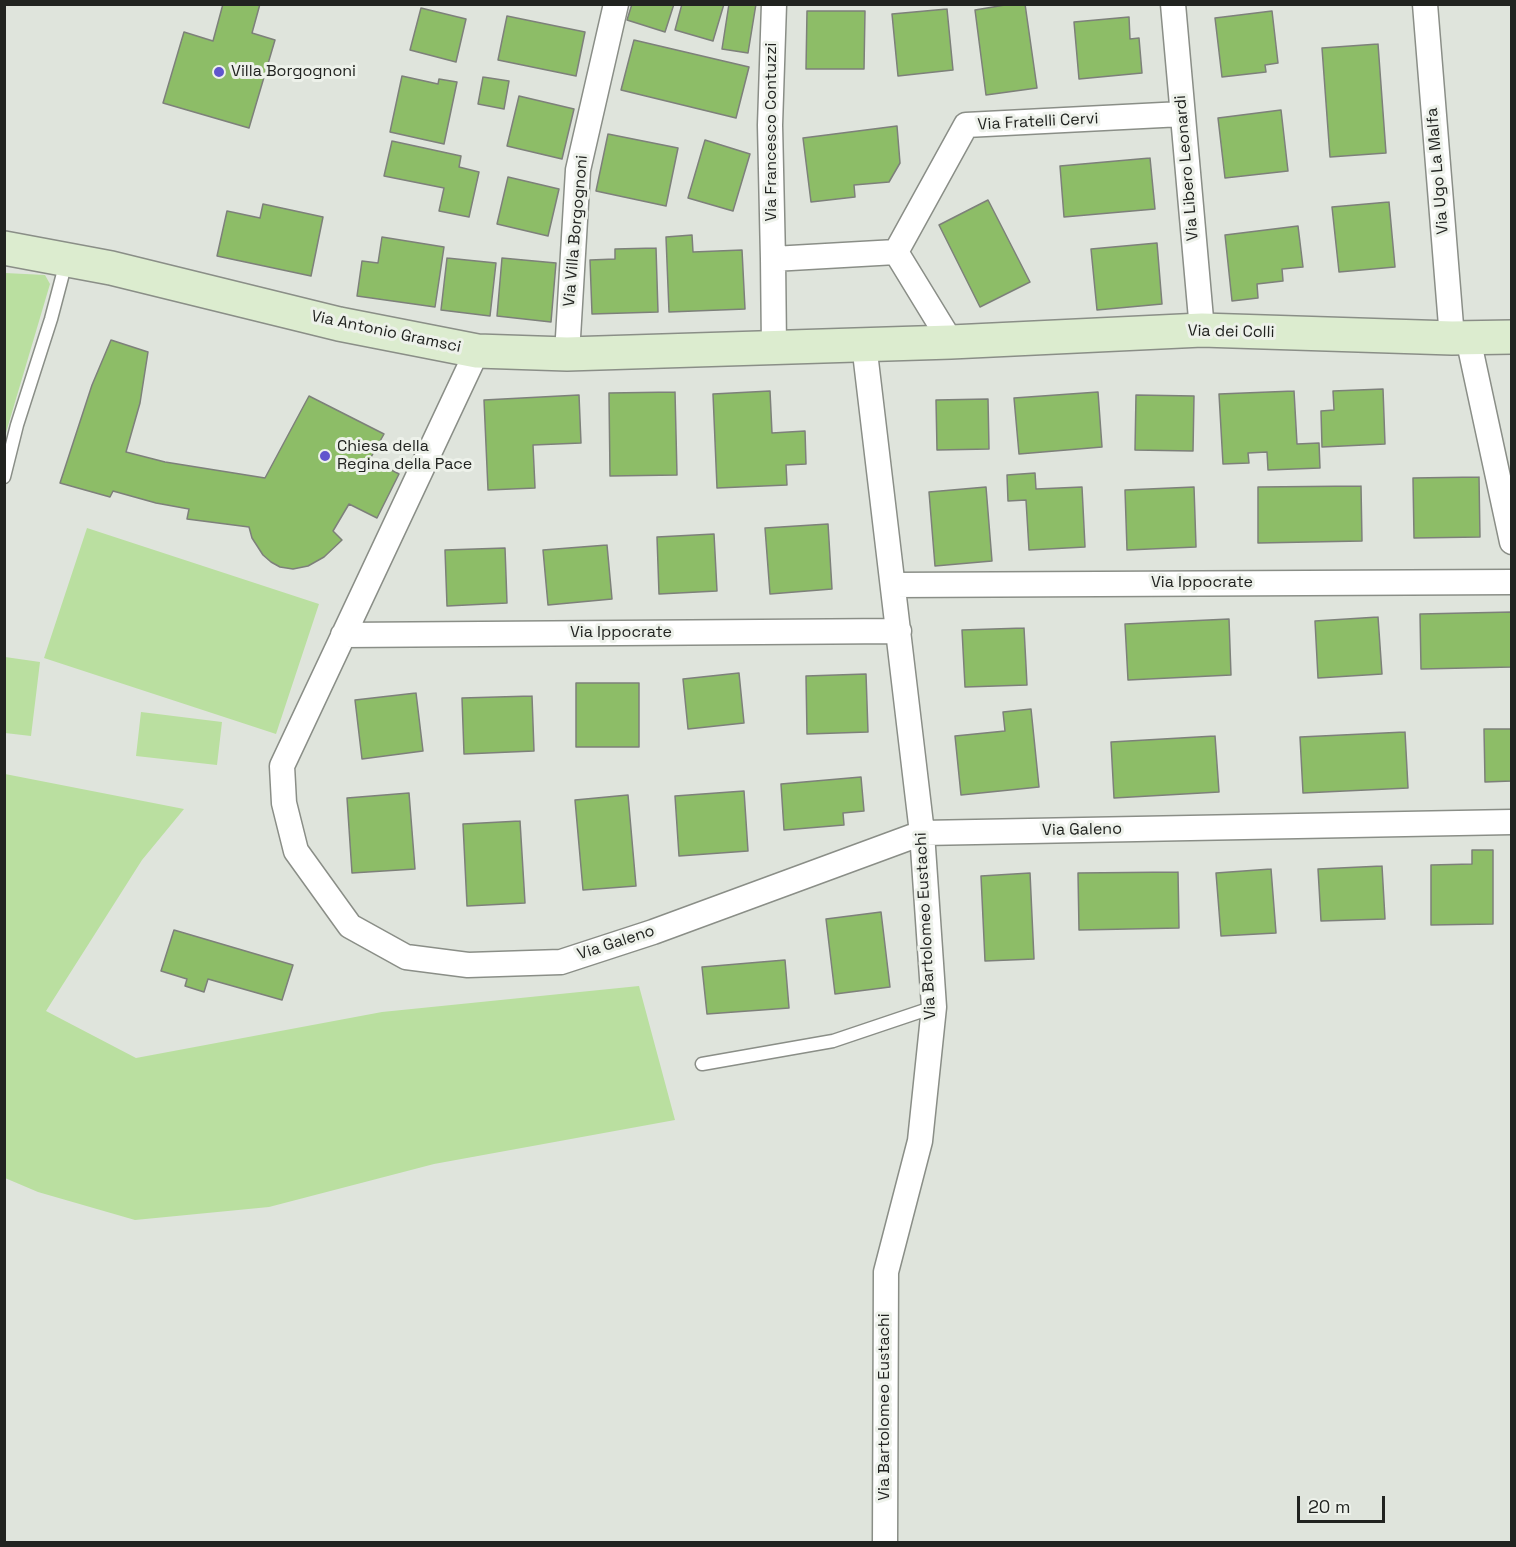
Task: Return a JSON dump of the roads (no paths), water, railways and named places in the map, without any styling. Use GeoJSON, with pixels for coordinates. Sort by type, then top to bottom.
{"type":"FeatureCollection","features":[{"type":"Feature","properties":{"kind":"street","name":"Via Villa Borgognoni"},"geometry":{"type":"LineString","coordinates":[[567,354],[578,170],[616,4]]}},
{"type":"Feature","properties":{"kind":"street","name":"Via Francesco Contuzzi"},"geometry":{"type":"LineString","coordinates":[[774,4],[770,125],[774,347]]}},
{"type":"Feature","properties":{"kind":"street","name":"Via Libero Leonardi"},"geometry":{"type":"LineString","coordinates":[[1173,4],[1202,330]]}},
{"type":"Feature","properties":{"kind":"street","name":"Via Ugo La Malfa"},"geometry":{"type":"LineString","coordinates":[[1425,4],[1460,338],[1512,542]]}},
{"type":"Feature","properties":{"kind":"street","name":"Via Fratelli Cervi"},"geometry":{"type":"LineString","coordinates":[[896,252],[966,125],[1182,114]]}},
{"type":"Feature","properties":{"kind":"street","name":"Via Antonio Gramsci"},"geometry":{"type":"LineString","coordinates":[[4,248],[67,259],[339,324],[477,351],[567,354],[864,344]]}},
{"type":"Feature","properties":{"kind":"street"},"geometry":{"type":"LineString","coordinates":[[773,259],[896,252],[951,342]]}},
{"type":"Feature","properties":{"kind":"street","name":"Via dei Colli"},"geometry":{"type":"LineString","coordinates":[[864,344],[1202,330],[1511,338]]}},
{"type":"Feature","properties":{"kind":"street","name":"Via Bartolomeo Eustachi"},"geometry":{"type":"LineString","coordinates":[[864,344],[922,833],[934,1007],[920,1141],[886,1272],[885,1542]]}},
{"type":"Feature","properties":{"kind":"street","name":"Via Galeno"},"geometry":{"type":"LineString","coordinates":[[477,351],[282,766],[284,804],[296,851],[350,926],[406,957],[468,965],[561,962],[653,932],[922,833],[1512,822]]}},
{"type":"Feature","properties":{"kind":"street","name":"Via Ippocrate"},"geometry":{"type":"LineString","coordinates":[[893,585],[1512,582]]}},
{"type":"Feature","properties":{"kind":"street","name":"Via Ippocrate"},"geometry":{"type":"LineString","coordinates":[[342,635],[899,631]]}},
{"type":"Feature","properties":{"kind":"lane"},"geometry":{"type":"LineString","coordinates":[[4,477],[17,425],[51,319],[67,259]]}},
{"type":"Feature","properties":{"kind":"lane"},"geometry":{"type":"LineString","coordinates":[[702,1064],[833,1041],[934,1007]]}},
{"type":"Feature","properties":{"kind":"place","name":"Villa Borgognoni"},"geometry":{"type":"Point","coordinates":[219,72]}},
{"type":"Feature","properties":{"kind":"place","name":"Chiesa della Regina della Pace"},"geometry":{"type":"Point","coordinates":[325,456]}}]}
